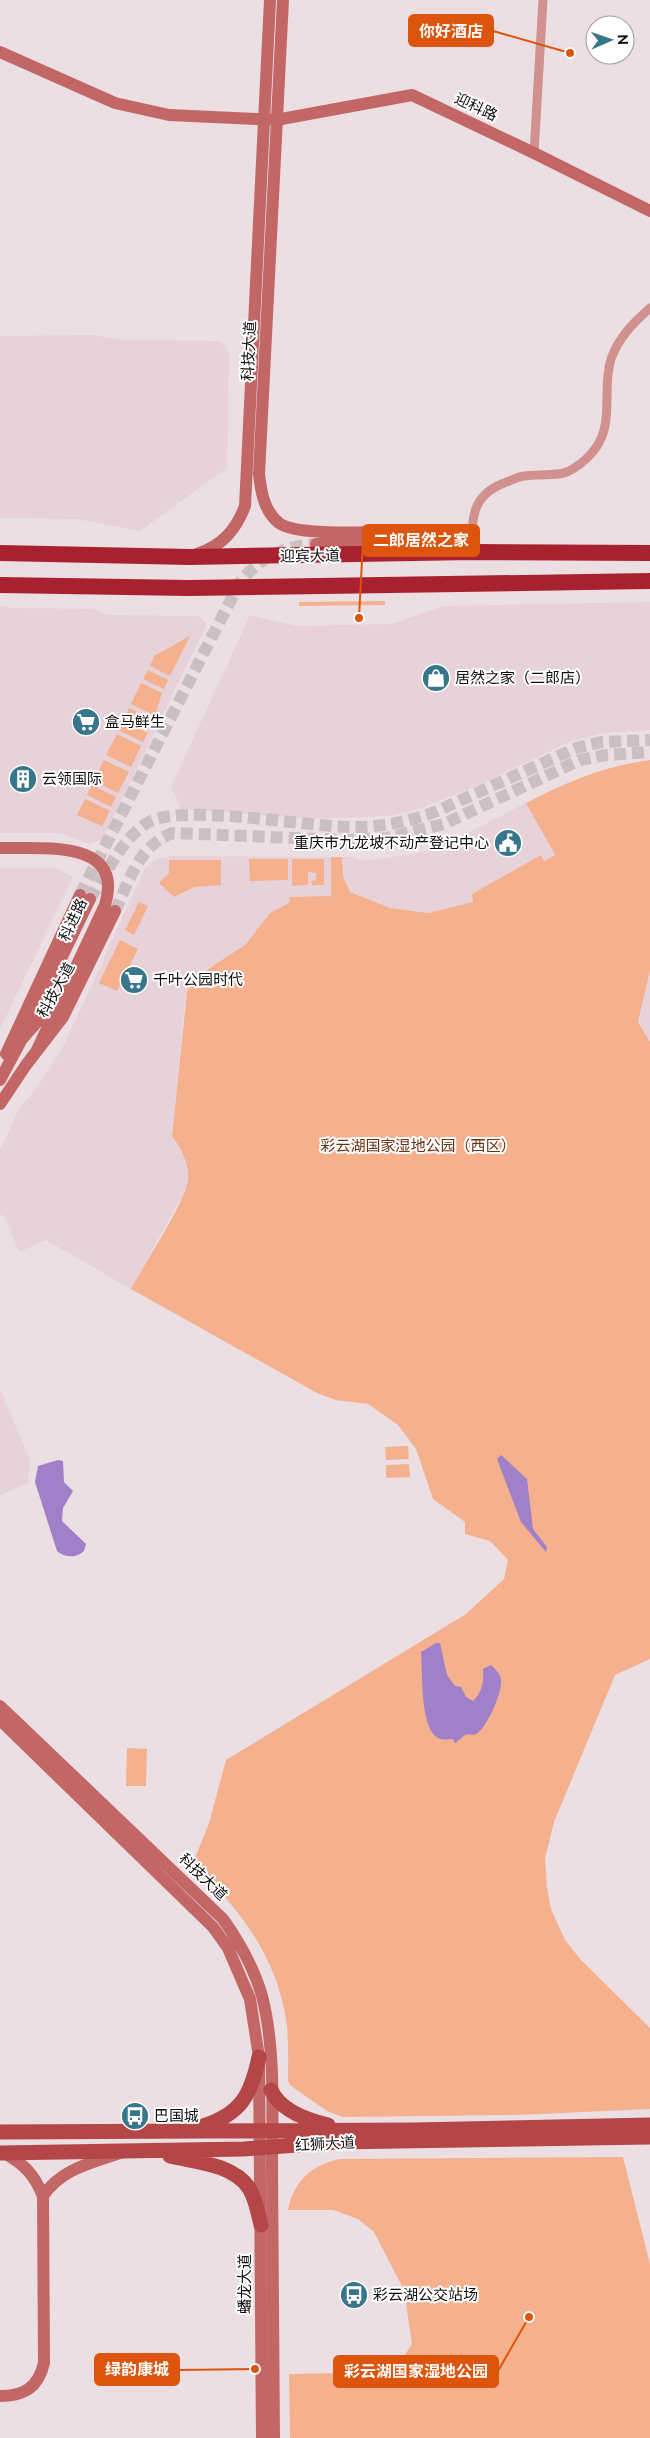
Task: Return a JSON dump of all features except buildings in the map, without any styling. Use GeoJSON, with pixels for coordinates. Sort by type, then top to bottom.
{"type":"FeatureCollection","features":[{"type":"Feature","properties":{"kind":"highway","name":"迎宾大道"},"geometry":{"type":"LineString","coordinates":[[0,553],[190,556],[472,552],[650,552]]}},
{"type":"Feature","properties":{"kind":"highway"},"geometry":{"type":"LineString","coordinates":[[597,582],[624,576],[650,575]]}},
{"type":"Feature","properties":{"kind":"highway","name":"迎宾大道"},"geometry":{"type":"LineString","coordinates":[[0,585],[189,588],[650,581]]}},
{"type":"Feature","properties":{"kind":"main road","name":"科技大道"},"geometry":{"type":"LineString","coordinates":[[270,0],[270,120],[259,474],[267,508],[280,524],[299,531],[417,530],[472,552]]}},
{"type":"Feature","properties":{"kind":"main road","name":"科技大道"},"geometry":{"type":"LineString","coordinates":[[190,556],[208,551],[223,541],[238,523],[245,506],[270,120],[283,0]]}},
{"type":"Feature","properties":{"kind":"main road","name":"迎科路"},"geometry":{"type":"LineString","coordinates":[[0,52],[97,96],[134,108],[185,116],[270,120],[412,95],[650,211]]}},
{"type":"Feature","properties":{"kind":"main road","name":"科技大道"},"geometry":{"type":"LineString","coordinates":[[316,544],[450,542]]}},
{"type":"Feature","properties":{"kind":"main road"},"geometry":{"type":"LineString","coordinates":[[0,848],[62,849],[78,852],[97,862],[103,868],[108,884],[105,905],[36,1052]]}},
{"type":"Feature","properties":{"kind":"main road","name":"科进路"},"geometry":{"type":"LineString","coordinates":[[0,857],[72,858],[92,867],[97,873],[101,884],[99,903],[53,999],[22,1039]]}},
{"type":"Feature","properties":{"kind":"main road","name":"科技大道"},"geometry":{"type":"LineString","coordinates":[[0,1069],[85,897],[22,1039]]}},
{"type":"Feature","properties":{"kind":"main road","name":"科技大道"},"geometry":{"type":"LineString","coordinates":[[0,1104],[68,1009],[115,911]]}},
{"type":"Feature","properties":{"kind":"main road"},"geometry":{"type":"LineString","coordinates":[[0,1080],[22,1039]]}},
{"type":"Feature","properties":{"kind":"main road","name":"科技大道"},"geometry":{"type":"LineString","coordinates":[[0,1706],[201,1897],[233,1934],[252,1969],[262,1996],[267,2024],[271,2090],[266,2130]]}},
{"type":"Feature","properties":{"kind":"main road","name":"科技大道"},"geometry":{"type":"LineString","coordinates":[[0,1720],[213,1927],[228,1948],[250,1999],[259,2057],[266,2130]]}},
{"type":"Feature","properties":{"kind":"main road"},"geometry":{"type":"LineString","coordinates":[[190,2130],[217,2122],[233,2112],[251,2087],[259,2057]]}},
{"type":"Feature","properties":{"kind":"main road"},"geometry":{"type":"LineString","coordinates":[[271,2090],[279,2103],[320,2123],[414,2130]]}},
{"type":"Feature","properties":{"kind":"main road","name":"红狮大道"},"geometry":{"type":"LineString","coordinates":[[0,2132],[414,2130],[650,2125]]}},
{"type":"Feature","properties":{"kind":"main road","name":"蟠龙大道"},"geometry":{"type":"LineString","coordinates":[[266,2130],[274,2438]]}},
{"type":"Feature","properties":{"kind":"main road","name":"红狮大道"},"geometry":{"type":"LineString","coordinates":[[2,2153],[151,2151],[267,2147],[337,2142],[650,2137]]}},
{"type":"Feature","properties":{"kind":"main road","name":"蟠龙大道"},"geometry":{"type":"LineString","coordinates":[[262,2438],[261,2225],[267,2147]]}},
{"type":"Feature","properties":{"kind":"main road"},"geometry":{"type":"LineString","coordinates":[[0,2396],[22,2394],[33,2388],[41,2377],[44,2364],[44,2196],[50,2184],[71,2170],[125,2151]]}},
{"type":"Feature","properties":{"kind":"main road"},"geometry":{"type":"LineString","coordinates":[[151,2151],[234,2174],[249,2188],[261,2225]]}},
{"type":"Feature","properties":{"kind":"main road"},"geometry":{"type":"LineString","coordinates":[[2,2153],[22,2163],[32,2173],[44,2196]]}},
{"type":"Feature","properties":{"kind":"street"},"geometry":{"type":"LineString","coordinates":[[534,153],[543,0]]}},
{"type":"Feature","properties":{"kind":"street"},"geometry":{"type":"LineString","coordinates":[[472,552],[474,512],[478,502],[493,487],[524,476],[564,474],[586,459],[605,433],[611,360],[625,331],[650,308]]}},
{"type":"Feature","properties":{"kind":"shaded area"},"geometry":{"type":"Polygon","coordinates":[[[93,335],[123,340],[220,341],[229,353],[227,468],[140,531],[77,519],[0,518],[0,336],[93,335]]]}},
{"type":"Feature","properties":{"kind":"shaded area","name":"居然之家（二郎店）"},"geometry":{"type":"Polygon","coordinates":[[[650,602],[650,730],[604,733],[572,741],[465,791],[415,810],[390,816],[315,819],[181,809],[171,787],[250,615],[295,626],[391,624],[444,606],[650,602]]]}},
{"type":"Feature","properties":{"kind":"shaded area"},"geometry":{"type":"Polygon","coordinates":[[[0,606],[14,608],[93,609],[108,615],[198,616],[207,624],[102,840],[89,844],[60,833],[0,833],[0,606]]]}},
{"type":"Feature","properties":{"kind":"shaded area"},"geometry":{"type":"Polygon","coordinates":[[[526,803],[555,855],[544,861],[541,856],[473,902],[428,913],[390,908],[350,892],[343,876],[342,857],[358,857],[358,860],[378,859],[413,854],[440,847],[526,803]]]}},
{"type":"Feature","properties":{"kind":"shaded area"},"geometry":{"type":"Polygon","coordinates":[[[171,856],[331,857],[331,897],[289,903],[270,913],[245,945],[229,957],[208,968],[191,984],[185,1002],[172,1136],[186,1159],[188,1178],[186,1189],[131,1289],[46,1240],[19,1252],[5,1217],[0,1214],[0,1150],[19,1109],[38,1086],[65,1043],[145,868],[157,859],[171,856]]]}},
{"type":"Feature","properties":{"kind":"shaded area"},"geometry":{"type":"Polygon","coordinates":[[[0,868],[56,868],[73,877],[0,1029],[0,868]]]}},
{"type":"Feature","properties":{"kind":"shaded area"},"geometry":{"type":"Polygon","coordinates":[[[650,970],[650,1042],[638,1022],[650,970]]]}},
{"type":"Feature","properties":{"kind":"shaded area"},"geometry":{"type":"Polygon","coordinates":[[[0,1389],[30,1461],[28,1483],[0,1495],[0,1389]]]}},
{"type":"Feature","properties":{"kind":"shaded area"},"geometry":{"type":"Polygon","coordinates":[[[501,1455],[527,1479],[533,1529],[547,1547],[546,1552],[521,1522],[497,1459],[501,1455]]]}},
{"type":"Feature","properties":{"kind":"shaded area"},"geometry":{"type":"Polygon","coordinates":[[[58,1460],[63,1461],[64,1482],[73,1491],[63,1508],[62,1521],[86,1544],[84,1551],[74,1556],[67,1556],[57,1551],[35,1482],[38,1466],[58,1460]]]}},
{"type":"Feature","properties":{"kind":"shaded area"},"geometry":{"type":"Polygon","coordinates":[[[436,1643],[440,1643],[447,1675],[455,1686],[461,1687],[466,1697],[473,1701],[482,1686],[483,1669],[491,1665],[498,1672],[501,1679],[501,1686],[496,1701],[485,1725],[476,1734],[466,1734],[455,1743],[453,1739],[442,1739],[434,1735],[426,1714],[422,1686],[421,1652],[436,1643]]]}},
{"type":"Feature","properties":{"kind":"green space"},"geometry":{"type":"Polygon","coordinates":[[[385,601],[385,605],[299,606],[299,602],[385,601]]]}},
{"type":"Feature","properties":{"kind":"green space"},"geometry":{"type":"Polygon","coordinates":[[[190,636],[170,676],[150,666],[154,656],[190,636]]]}},
{"type":"Feature","properties":{"kind":"green space"},"geometry":{"type":"Polygon","coordinates":[[[148,670],[168,680],[164,689],[143,679],[148,670]]]}},
{"type":"Feature","properties":{"kind":"green space"},"geometry":{"type":"Polygon","coordinates":[[[141,683],[162,693],[155,716],[131,704],[141,683]]]}},
{"type":"Feature","properties":{"kind":"green space"},"geometry":{"type":"Polygon","coordinates":[[[129,708],[154,720],[149,730],[124,718],[129,708]]]}},
{"type":"Feature","properties":{"kind":"green space"},"geometry":{"type":"Polygon","coordinates":[[[123,721],[148,733],[143,742],[118,730],[123,721]]]}},
{"type":"Feature","properties":{"kind":"green space"},"geometry":{"type":"Polygon","coordinates":[[[117,734],[141,746],[131,767],[106,755],[117,734]]]}},
{"type":"Feature","properties":{"kind":"green space"},"geometry":{"type":"Polygon","coordinates":[[[104,760],[129,772],[118,793],[94,781],[104,760]]]}},
{"type":"Feature","properties":{"kind":"green space","name":"彩云湖国家湿地公园（西区）"},"geometry":{"type":"Polygon","coordinates":[[[650,760],[650,970],[638,1022],[650,1042],[650,1659],[615,1675],[554,1822],[545,1859],[551,1909],[565,1940],[581,1960],[650,2028],[650,2109],[517,2115],[343,2117],[327,2111],[291,2086],[288,2081],[286,2019],[281,1995],[273,1973],[264,1953],[239,1915],[193,1863],[209,1823],[226,1760],[466,1614],[504,1579],[508,1560],[490,1541],[465,1534],[465,1522],[433,1499],[416,1449],[398,1425],[368,1404],[336,1400],[317,1393],[131,1289],[173,1217],[186,1189],[188,1179],[186,1161],[172,1136],[187,992],[196,977],[245,945],[270,913],[289,903],[290,897],[331,896],[331,857],[342,857],[343,876],[350,892],[390,908],[428,913],[473,902],[472,894],[541,855],[544,861],[555,855],[526,803],[586,776],[617,766],[650,760]]]}},
{"type":"Feature","properties":{"kind":"green space"},"geometry":{"type":"Polygon","coordinates":[[[92,785],[116,797],[111,807],[87,795],[92,785]]]}},
{"type":"Feature","properties":{"kind":"green space"},"geometry":{"type":"Polygon","coordinates":[[[85,799],[110,811],[102,826],[77,815],[85,799]]]}},
{"type":"Feature","properties":{"kind":"green space"},"geometry":{"type":"Polygon","coordinates":[[[249,859],[288,859],[288,880],[250,881],[249,859]]]}},
{"type":"Feature","properties":{"kind":"green space"},"geometry":{"type":"Polygon","coordinates":[[[292,859],[324,859],[324,885],[312,885],[311,881],[316,880],[316,873],[308,872],[308,885],[292,886],[292,859]]]}},
{"type":"Feature","properties":{"kind":"green space"},"geometry":{"type":"Polygon","coordinates":[[[169,860],[221,860],[221,885],[194,887],[174,897],[159,883],[169,873],[169,860]]]}},
{"type":"Feature","properties":{"kind":"green space"},"geometry":{"type":"Polygon","coordinates":[[[139,902],[148,906],[134,935],[125,930],[139,902]]]}},
{"type":"Feature","properties":{"kind":"green space"},"geometry":{"type":"Polygon","coordinates":[[[120,940],[138,949],[117,991],[99,983],[120,940]]]}},
{"type":"Feature","properties":{"kind":"green space"},"geometry":{"type":"Polygon","coordinates":[[[408,1446],[409,1459],[386,1460],[385,1447],[408,1446]]]}},
{"type":"Feature","properties":{"kind":"green space"},"geometry":{"type":"Polygon","coordinates":[[[409,1464],[410,1477],[386,1478],[386,1465],[409,1464]]]}},
{"type":"Feature","properties":{"kind":"green space"},"geometry":{"type":"Polygon","coordinates":[[[127,1748],[147,1749],[146,1786],[126,1786],[127,1748]]]}},
{"type":"Feature","properties":{"kind":"green space"},"geometry":{"type":"Polygon","coordinates":[[[623,2157],[650,2264],[650,2438],[290,2438],[289,2374],[394,2372],[412,2344],[404,2290],[374,2232],[358,2219],[333,2210],[288,2210],[299,2183],[312,2170],[320,2165],[340,2159],[623,2157]]]}},
{"type":"Feature","properties":{"kind":"tunnel"},"geometry":{"type":"LineString","coordinates":[[80,895],[240,582],[256,566],[274,554],[293,547],[316,544]]}},
{"type":"Feature","properties":{"kind":"tunnel"},"geometry":{"type":"LineString","coordinates":[[90,899],[129,839],[147,823],[163,817],[213,815],[347,827],[393,824],[437,811],[576,748],[602,742],[650,740]]}},
{"type":"Feature","properties":{"kind":"tunnel"},"geometry":{"type":"LineString","coordinates":[[115,911],[136,865],[143,855],[161,839],[173,833],[347,840],[387,838],[444,824],[580,760],[606,755],[650,752]]}},
{"type":"Feature","properties":{"kind":"place","name":"你好酒店"},"geometry":{"type":"Point","coordinates":[570,53]}},
{"type":"Feature","properties":{"kind":"place","name":"二郎居然之家"},"geometry":{"type":"Point","coordinates":[359,618]}},
{"type":"Feature","properties":{"kind":"place","name":"居然之家（二郎店）"},"geometry":{"type":"Point","coordinates":[436,678]}},
{"type":"Feature","properties":{"kind":"place","name":"盒马鲜生"},"geometry":{"type":"Point","coordinates":[86,722]}},
{"type":"Feature","properties":{"kind":"place","name":"云领国际"},"geometry":{"type":"Point","coordinates":[23,779]}},
{"type":"Feature","properties":{"kind":"place","name":"重庆市九龙坡不动产登记中心"},"geometry":{"type":"Point","coordinates":[508,843]}},
{"type":"Feature","properties":{"kind":"place","name":"千叶公园时代"},"geometry":{"type":"Point","coordinates":[134,980]}},
{"type":"Feature","properties":{"kind":"place","name":"巴国城"},"geometry":{"type":"Point","coordinates":[135,2116]}},
{"type":"Feature","properties":{"kind":"place","name":"彩云湖公交站场"},"geometry":{"type":"Point","coordinates":[354,2295]}},
{"type":"Feature","properties":{"kind":"place","name":"彩云湖国家湿地公园"},"geometry":{"type":"Point","coordinates":[529,2317]}},
{"type":"Feature","properties":{"kind":"place","name":"绿韵康城"},"geometry":{"type":"Point","coordinates":[255,2369]}}]}
